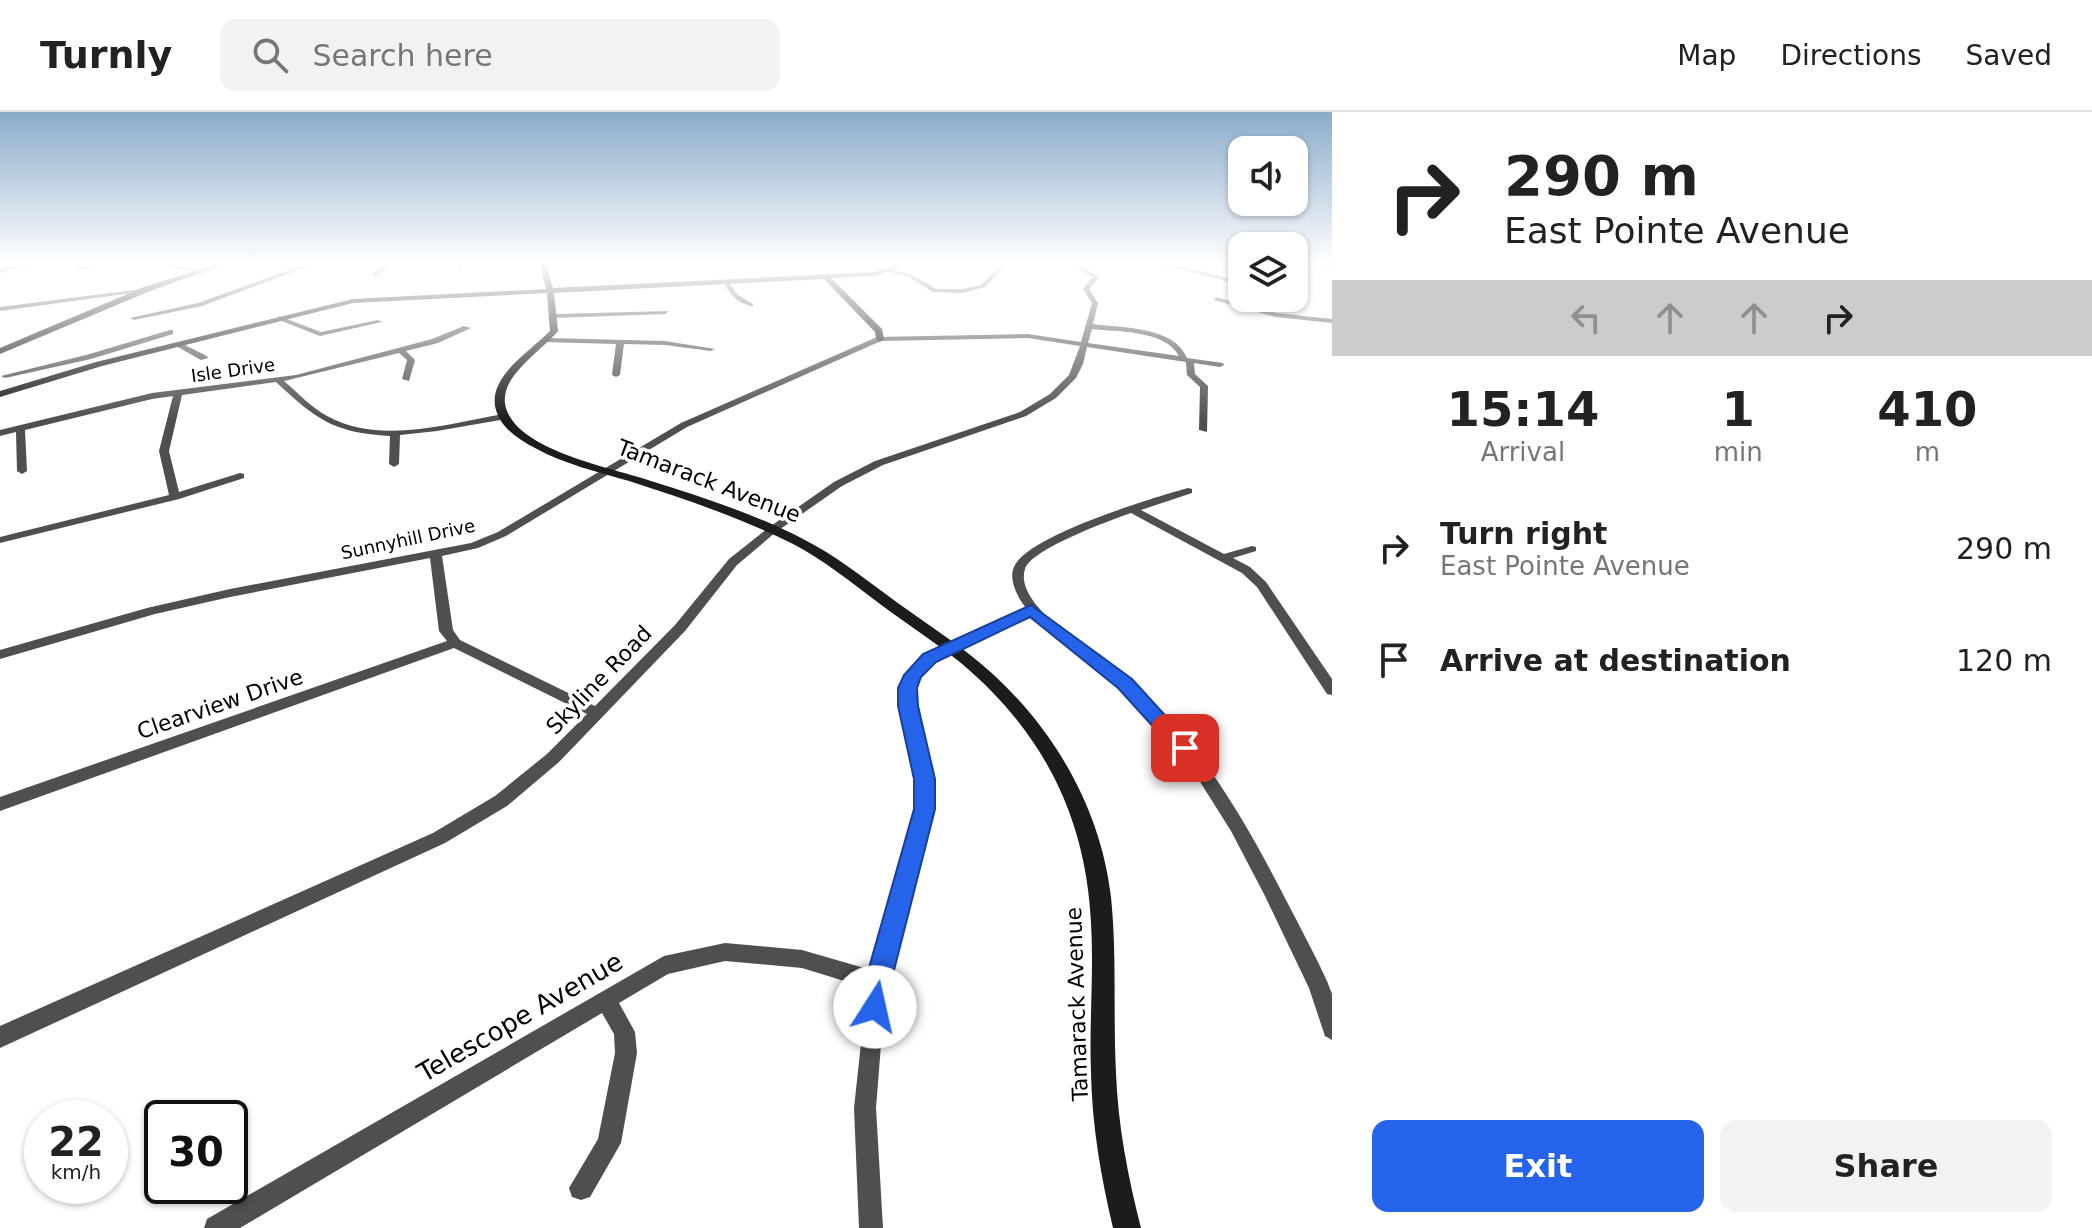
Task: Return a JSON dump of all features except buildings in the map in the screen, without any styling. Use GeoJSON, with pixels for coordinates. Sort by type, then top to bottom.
{"type":"FeatureCollection","features":[{"type":"Feature","properties":{"kind":"main road"},"geometry":{"type":"LineString","coordinates":[[0,351],[83,316]]}},
{"type":"Feature","properties":{"kind":"main road"},"geometry":{"type":"LineString","coordinates":[[0,394],[99,364],[289,316]]}},
{"type":"Feature","properties":{"kind":"main road"},"geometry":{"type":"LineString","coordinates":[[503,417],[499,399],[504,385],[554,331],[554,316]]}},
{"type":"Feature","properties":{"kind":"main road"},"geometry":{"type":"LineString","coordinates":[[864,316],[879,331],[880,339]]}},
{"type":"Feature","properties":{"kind":"main road","name":"Tamarack Avenue"},"geometry":{"type":"LineString","coordinates":[[503,417],[538,445],[772,530],[827,559],[973,665],[1009,700],[1054,757],[1089,834],[1101,899],[1103,1076],[1111,1165],[1127,1228]]}},
{"type":"Feature","properties":{"kind":"street"},"geometry":{"type":"LineString","coordinates":[[134,318],[142,316]]}},
{"type":"Feature","properties":{"kind":"street","name":"Skyline Road"},"geometry":{"type":"LineString","coordinates":[[0,1037],[439,838],[501,801],[553,758],[598,713],[680,628],[733,562],[772,530],[838,484],[879,463],[965,436],[1023,414],[1043,402],[1073,376],[1092,316]]}},
{"type":"Feature","properties":{"kind":"street"},"geometry":{"type":"LineString","coordinates":[[1286,316],[1332,321]]}},
{"type":"Feature","properties":{"kind":"street"},"geometry":{"type":"LineString","coordinates":[[282,318],[320,334],[378,322]]}},
{"type":"Feature","properties":{"kind":"street"},"geometry":{"type":"LineString","coordinates":[[1089,326],[1162,338],[1180,349],[1191,375],[1204,386],[1204,430]]}},
{"type":"Feature","properties":{"kind":"street","name":"Isle Drive"},"geometry":{"type":"LineString","coordinates":[[0,433],[107,406],[279,381],[401,350],[467,328]]}},
{"type":"Feature","properties":{"kind":"street"},"geometry":{"type":"LineString","coordinates":[[5,376],[88,357],[170,332]]}},
{"type":"Feature","properties":{"kind":"street"},"geometry":{"type":"LineString","coordinates":[[880,339],[1000,335],[1220,365]]}},
{"type":"Feature","properties":{"kind":"street","name":"Sunnyhill Drive"},"geometry":{"type":"LineString","coordinates":[[0,655],[152,611],[230,593],[474,546],[502,534],[709,413],[880,339]]}},
{"type":"Feature","properties":{"kind":"street"},"geometry":{"type":"LineString","coordinates":[[547,340],[665,343],[711,349]]}},
{"type":"Feature","properties":{"kind":"street"},"geometry":{"type":"LineString","coordinates":[[616,375],[620,343]]}},
{"type":"Feature","properties":{"kind":"street"},"geometry":{"type":"LineString","coordinates":[[179,344],[204,358]]}},
{"type":"Feature","properties":{"kind":"street"},"geometry":{"type":"LineString","coordinates":[[401,350],[411,360],[406,379]]}},
{"type":"Feature","properties":{"kind":"street"},"geometry":{"type":"LineString","coordinates":[[88,357],[99,364]]}},
{"type":"Feature","properties":{"kind":"street"},"geometry":{"type":"LineString","coordinates":[[279,381],[328,421],[366,431],[395,432],[503,417]]}},
{"type":"Feature","properties":{"kind":"street"},"geometry":{"type":"LineString","coordinates":[[175,497],[164,451],[178,394]]}},
{"type":"Feature","properties":{"kind":"street"},"geometry":{"type":"LineString","coordinates":[[20,428],[22,471]]}},
{"type":"Feature","properties":{"kind":"street"},"geometry":{"type":"LineString","coordinates":[[394,464],[395,432]]}},
{"type":"Feature","properties":{"kind":"street"},"geometry":{"type":"LineString","coordinates":[[0,540],[175,497],[240,476]]}},
{"type":"Feature","properties":{"kind":"street"},"geometry":{"type":"LineString","coordinates":[[1188,491],[1130,508],[1034,551],[1020,564],[1017,581],[1031,610],[1125,683],[1171,730],[1198,765],[1255,857],[1314,975],[1332,1029]]}},
{"type":"Feature","properties":{"kind":"street"},"geometry":{"type":"LineString","coordinates":[[1130,508],[1225,557],[1262,585],[1332,690]]}},
{"type":"Feature","properties":{"kind":"street"},"geometry":{"type":"LineString","coordinates":[[1225,557],[1252,549]]}},
{"type":"Feature","properties":{"kind":"street"},"geometry":{"type":"LineString","coordinates":[[436,555],[446,631],[455,643],[598,713]]}},
{"type":"Feature","properties":{"kind":"street"},"geometry":{"type":"LineString","coordinates":[[871,1228],[865,1108],[878,982],[924,809],[925,779],[908,706],[908,688],[913,675],[929,658],[1031,610]]}},
{"type":"Feature","properties":{"kind":"street","name":"Clearview Drive"},"geometry":{"type":"LineString","coordinates":[[0,804],[455,643]]}},
{"type":"Feature","properties":{"kind":"street","name":"Telescope Avenue"},"geometry":{"type":"LineString","coordinates":[[216,1228],[664,965],[725,952],[802,959],[878,982]]}},
{"type":"Feature","properties":{"kind":"street"},"geometry":{"type":"LineString","coordinates":[[581,1188],[609,1143],[626,1053],[624,1032],[605,999]]}},
{"type":"Feature","properties":{"kind":"route"},"geometry":{"type":"LineString","coordinates":[[875,1007],[878,982],[924,809],[925,779],[908,706],[908,688],[913,675],[929,658],[1031,610],[1125,683],[1185,748]]}}]}
